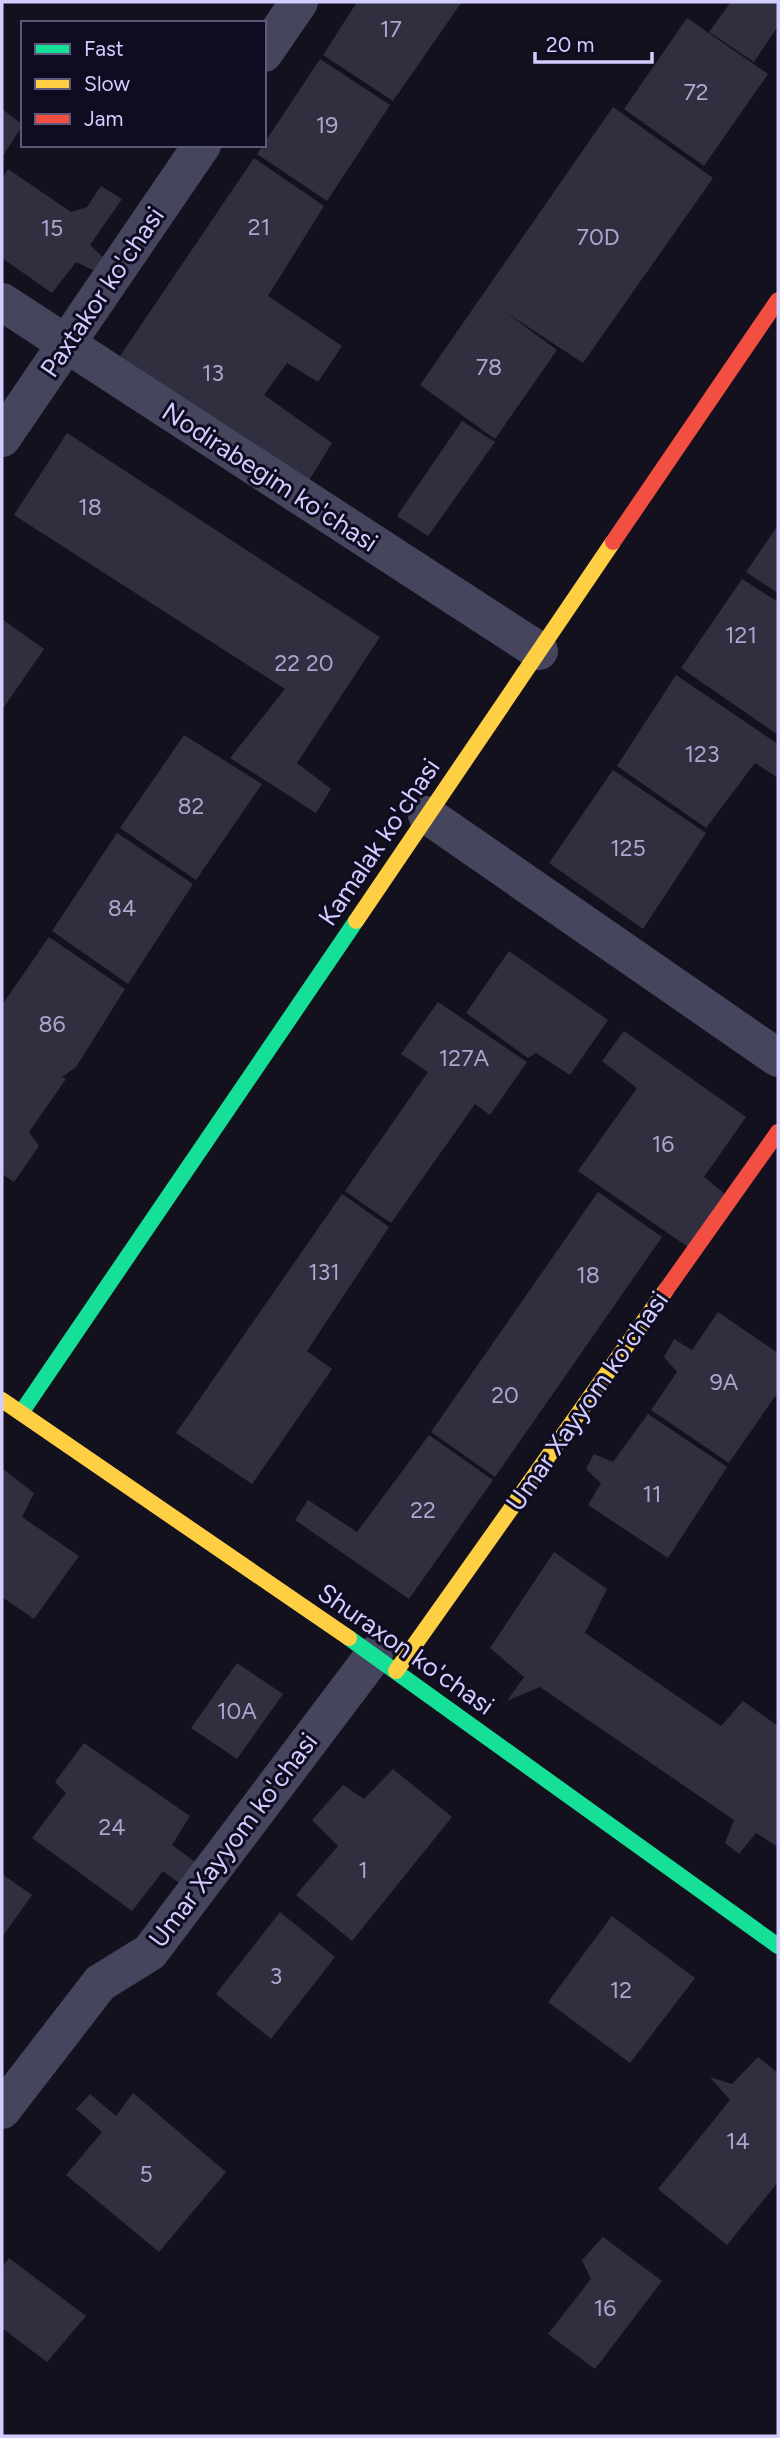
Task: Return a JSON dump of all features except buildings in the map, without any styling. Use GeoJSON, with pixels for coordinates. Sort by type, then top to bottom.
{"type":"FeatureCollection","features":[{"type":"Feature","properties":{"kind":"street"},"geometry":{"type":"LineString","coordinates":[[266,50],[299,2]]}},
{"type":"Feature","properties":{"kind":"street","name":"Paxtakor ko'chasi"},"geometry":{"type":"LineString","coordinates":[[2,438],[201,147]]}},
{"type":"Feature","properties":{"kind":"street","name":"Kamalak ko'chasi"},"geometry":{"type":"LineString","coordinates":[[21,1413],[778,300]]}},
{"type":"Feature","properties":{"kind":"street","name":"Nodirabegim ko'chasi"},"geometry":{"type":"LineString","coordinates":[[2,302],[539,651]]}},
{"type":"Feature","properties":{"kind":"street"},"geometry":{"type":"LineString","coordinates":[[428,815],[778,1058]]}},
{"type":"Feature","properties":{"kind":"street","name":"Umar Xayyom ko'chasi"},"geometry":{"type":"LineString","coordinates":[[2,2110],[100,1983],[150,1952],[385,1663],[778,1132]]}},
{"type":"Feature","properties":{"kind":"street","name":"Shuraxon ko'chasi"},"geometry":{"type":"LineString","coordinates":[[2,1400],[385,1663],[778,1946]]}},
{"type":"Feature","properties":{"kind":"traffic: fast"},"geometry":{"type":"LineString","coordinates":[[21,1413],[356,921]]}},
{"type":"Feature","properties":{"kind":"traffic: fast"},"geometry":{"type":"LineString","coordinates":[[349,1638],[778,1946]]}},
{"type":"Feature","properties":{"kind":"traffic: slow"},"geometry":{"type":"LineString","coordinates":[[356,921],[613,542]]}},
{"type":"Feature","properties":{"kind":"traffic: slow"},"geometry":{"type":"LineString","coordinates":[[396,1671],[666,1290]]}},
{"type":"Feature","properties":{"kind":"traffic: slow"},"geometry":{"type":"LineString","coordinates":[[2,1400],[349,1638]]}},
{"type":"Feature","properties":{"kind":"traffic: jam"},"geometry":{"type":"LineString","coordinates":[[613,542],[778,300]]}},
{"type":"Feature","properties":{"kind":"traffic: jam"},"geometry":{"type":"LineString","coordinates":[[666,1290],[778,1132]]}}]}
